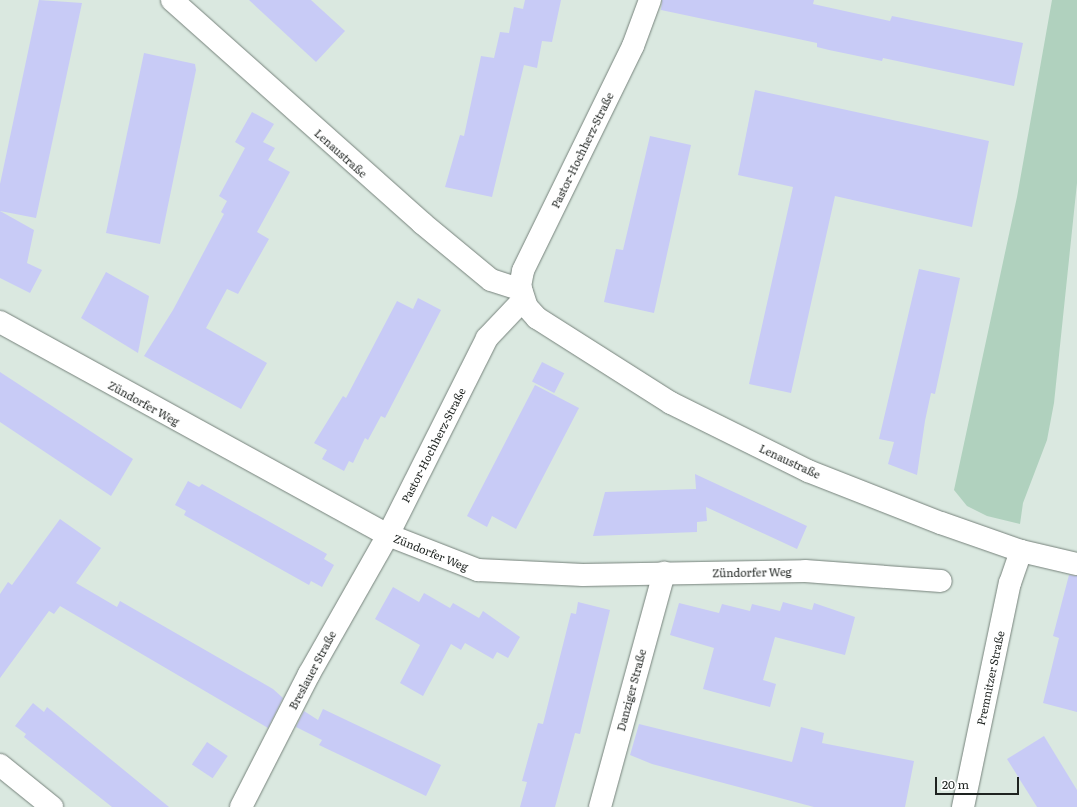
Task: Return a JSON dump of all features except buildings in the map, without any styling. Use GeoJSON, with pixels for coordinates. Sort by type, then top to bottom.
{"type":"FeatureCollection","features":[{"type":"Feature","properties":{"kind":"street","name":"Lenaustraße"},"geometry":{"type":"LineString","coordinates":[[172,0],[422,223],[491,280],[524,299],[537,318],[671,403],[808,471],[1022,551],[1077,564]]}},
{"type":"Feature","properties":{"kind":"street","name":"Pastor-Hochherz-Straße"},"geometry":{"type":"LineString","coordinates":[[388,535],[487,338],[524,299],[523,271],[633,46],[650,0]]}},
{"type":"Feature","properties":{"kind":"street","name":"Zündorfer Weg"},"geometry":{"type":"LineString","coordinates":[[0,322],[388,535],[478,570],[583,575],[805,571],[941,581]]}},
{"type":"Feature","properties":{"kind":"street","name":"Breslauer Straße"},"geometry":{"type":"LineString","coordinates":[[241,807],[309,674],[388,535]]}},
{"type":"Feature","properties":{"kind":"street","name":"Premnitzer Straße"},"geometry":{"type":"LineString","coordinates":[[963,807],[1010,583],[1022,551]]}},
{"type":"Feature","properties":{"kind":"street","name":"Danziger Straße"},"geometry":{"type":"LineString","coordinates":[[600,807],[664,573]]}},
{"type":"Feature","properties":{"kind":"street"},"geometry":{"type":"LineString","coordinates":[[0,765],[52,807]]}},
{"type":"Feature","properties":{"kind":"green space"},"geometry":{"type":"Polygon","coordinates":[[[1052,0],[1077,0],[1077,183],[1054,403],[1047,440],[1023,503],[1020,524],[987,516],[967,506],[954,490],[1017,197],[1052,0]]]}}]}
